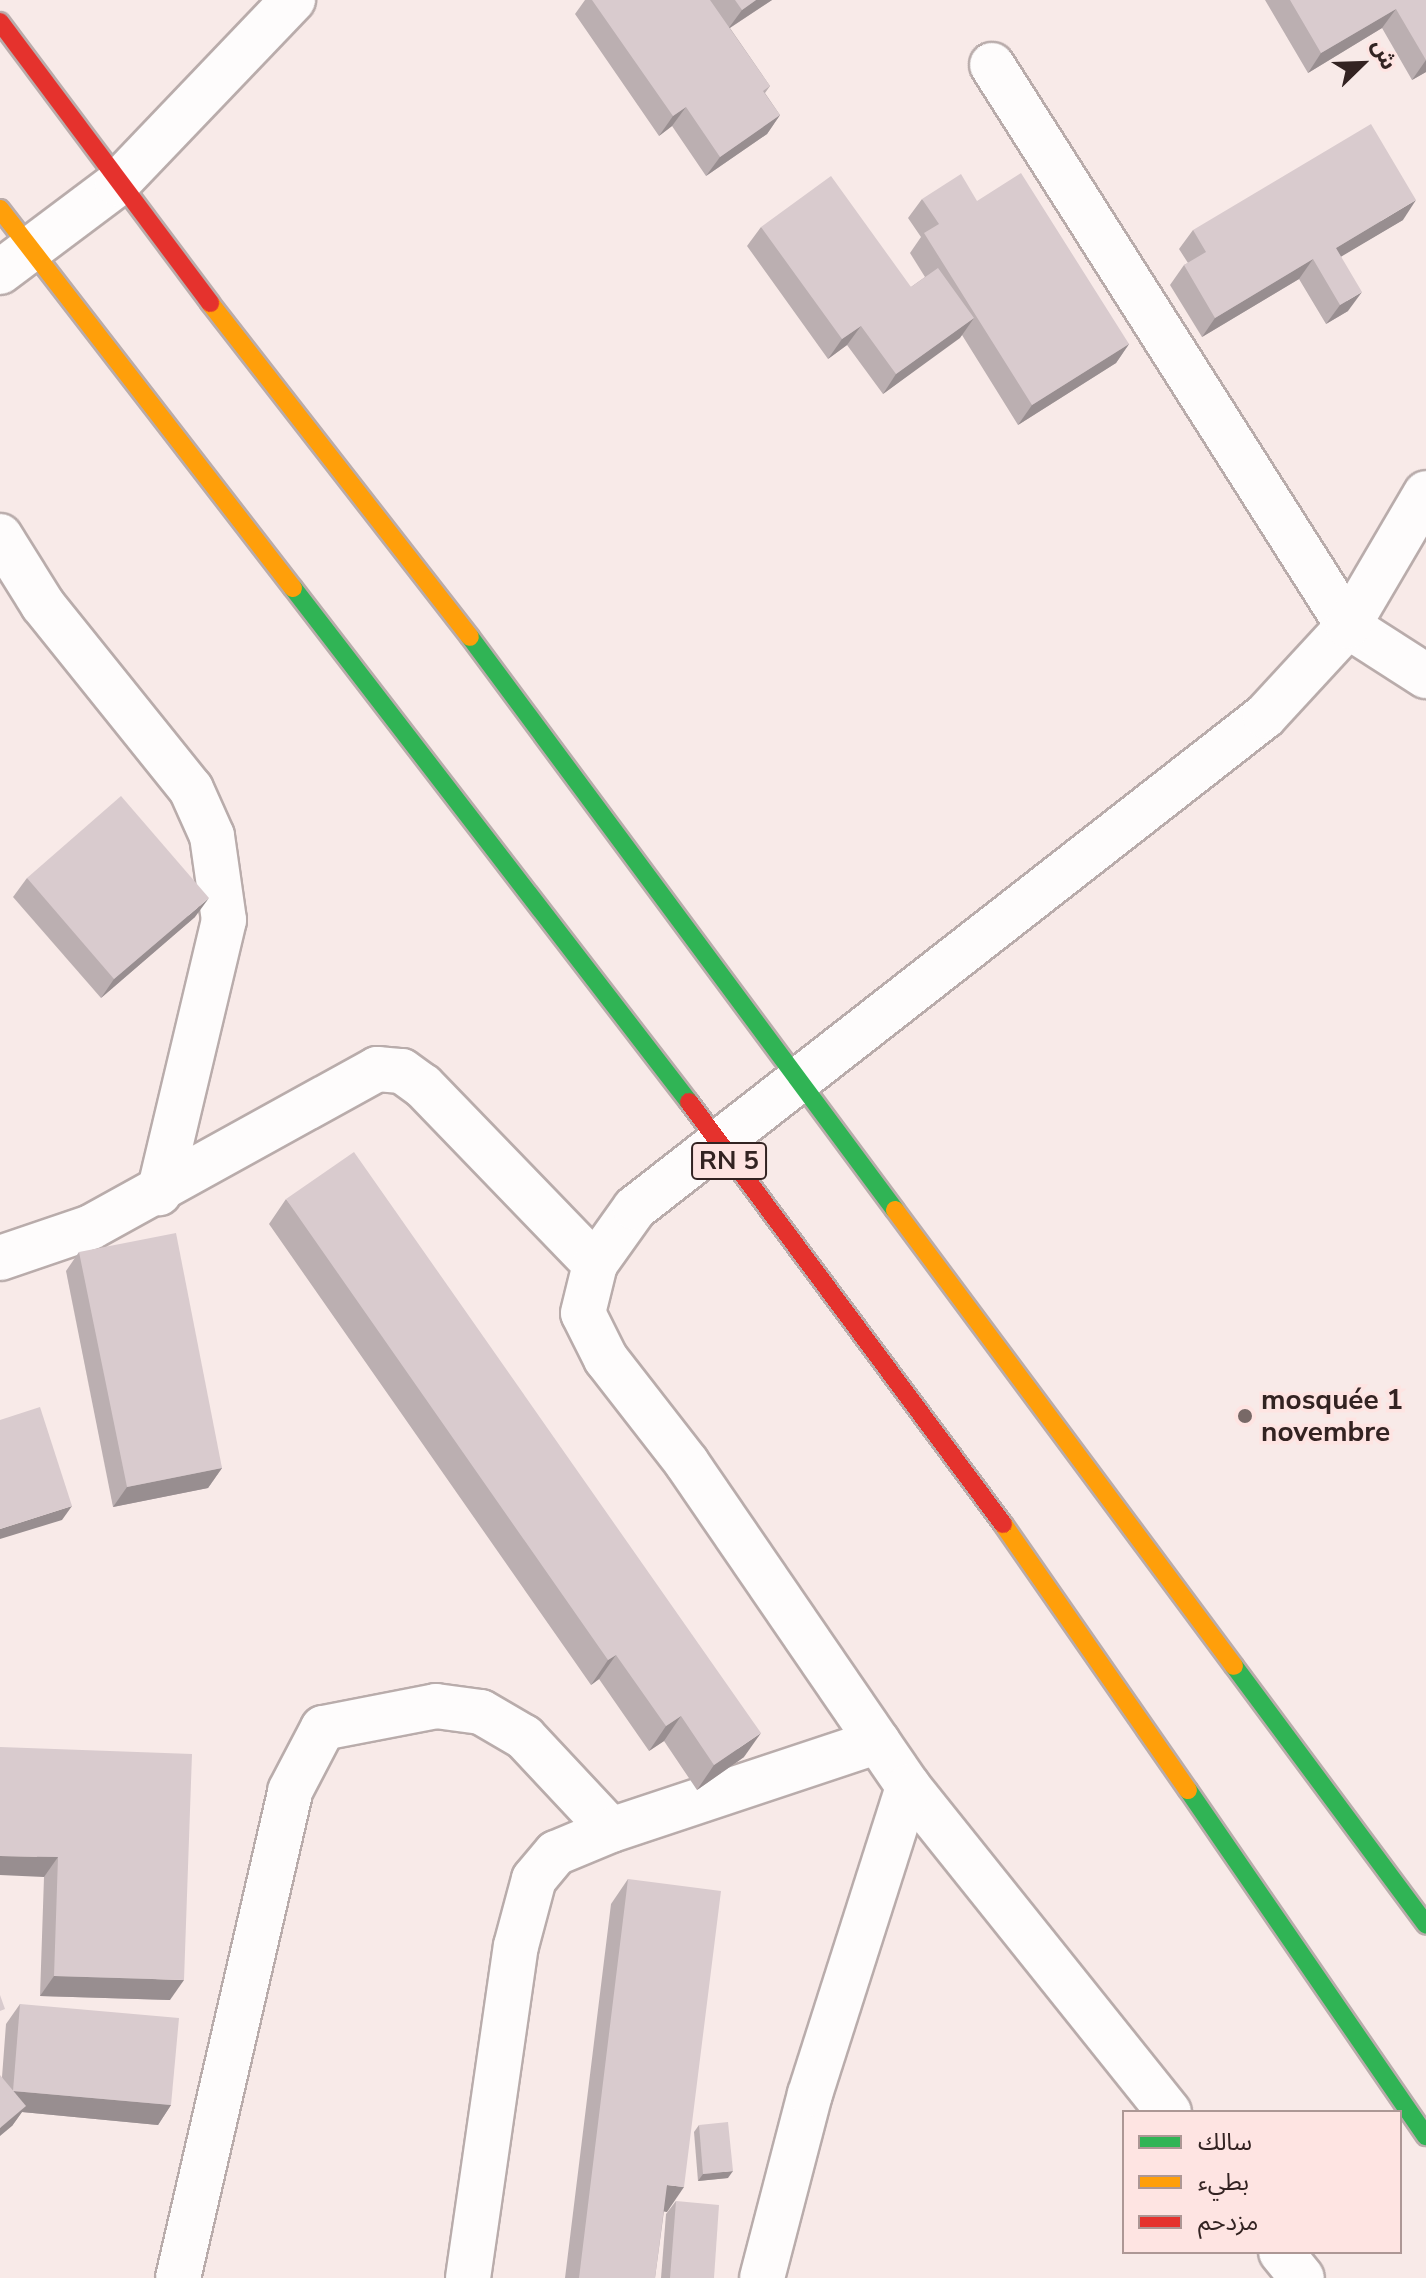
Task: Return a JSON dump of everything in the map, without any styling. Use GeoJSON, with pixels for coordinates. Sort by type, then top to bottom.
{"type":"FeatureCollection","features":[{"type":"Feature","properties":{"kind":"main road"},"geometry":{"type":"LineString","coordinates":[[0,22],[117,184],[464,629],[1426,1925]]}},
{"type":"Feature","properties":{"kind":"main road","name":"RN 5"},"geometry":{"type":"LineString","coordinates":[[0,209],[17,263],[719,1147],[1021,1548],[1426,2136]]}},
{"type":"Feature","properties":{"kind":"street"},"geometry":{"type":"LineString","coordinates":[[17,263],[117,184],[293,0]]}},
{"type":"Feature","properties":{"kind":"street"},"geometry":{"type":"LineString","coordinates":[[992,65],[1348,626],[1426,676]]}},
{"type":"Feature","properties":{"kind":"street"},"geometry":{"type":"LineString","coordinates":[[1167,2110],[908,1786],[606,1359],[583,1313],[595,1264],[635,1208],[719,1147],[1265,716],[1348,626],[1426,493]]}},
{"type":"Feature","properties":{"kind":"street"},"geometry":{"type":"LineString","coordinates":[[0,536],[43,605],[191,789],[212,836],[224,920],[159,1193]]}},
{"type":"Feature","properties":{"kind":"street"},"geometry":{"type":"LineString","coordinates":[[0,1258],[91,1227],[159,1193],[377,1069],[402,1071],[595,1264]]}},
{"type":"Feature","properties":{"kind":"street"},"geometry":{"type":"LineString","coordinates":[[178,2278],[290,1791],[323,1728],[436,1706],[481,1712],[524,1737],[611,1830]]}},
{"type":"Feature","properties":{"kind":"street"},"geometry":{"type":"LineString","coordinates":[[468,2278],[516,1946],[534,1879],[556,1853],[611,1830],[878,1741]]}},
{"type":"Feature","properties":{"kind":"street"},"geometry":{"type":"LineString","coordinates":[[762,2278],[810,2094],[908,1786]]}},
{"type":"Feature","properties":{"kind":"street"},"geometry":{"type":"LineString","coordinates":[[1283,2254],[1302,2278]]}},
{"type":"Feature","properties":{"kind":"building"},"geometry":{"type":"Polygon","coordinates":[[[592,0],[710,0],[770,86],[763,91],[780,115],[720,157],[686,107],[673,116],[592,0]]]}},
{"type":"Feature","properties":{"kind":"building"},"geometry":{"type":"Polygon","coordinates":[[[735,0],[756,0],[742,10],[735,0]]]}},
{"type":"Feature","properties":{"kind":"building"},"geometry":{"type":"Polygon","coordinates":[[[1290,0],[1426,0],[1426,60],[1396,9],[1321,53],[1290,0]]]}},
{"type":"Feature","properties":{"kind":"building"},"geometry":{"type":"Polygon","coordinates":[[[1371,124],[1416,200],[1336,248],[1362,292],[1340,305],[1313,259],[1215,318],[1184,265],[1206,252],[1193,230],[1371,124]]]}},
{"type":"Feature","properties":{"kind":"building"},"geometry":{"type":"Polygon","coordinates":[[[1021,173],[1129,344],[1032,405],[924,233],[939,224],[922,199],[961,174],[977,201],[1021,173]]]}},
{"type":"Feature","properties":{"kind":"building"},"geometry":{"type":"Polygon","coordinates":[[[831,176],[911,287],[938,268],[974,318],[896,374],[861,326],[842,339],[761,227],[831,176]]]}},
{"type":"Feature","properties":{"kind":"building"},"geometry":{"type":"Polygon","coordinates":[[[121,796],[209,898],[114,979],[27,878],[121,796]]]}},
{"type":"Feature","properties":{"kind":"building"},"geometry":{"type":"Polygon","coordinates":[[[354,1152],[761,1733],[714,1765],[681,1716],[666,1726],[616,1655],[608,1660],[286,1199],[354,1152]]]}},
{"type":"Feature","properties":{"kind":"building"},"geometry":{"type":"Polygon","coordinates":[[[176,1233],[222,1468],[127,1487],[79,1252],[176,1233]]]}},
{"type":"Feature","properties":{"kind":"building"},"geometry":{"type":"Polygon","coordinates":[[[40,1407],[72,1506],[0,1529],[0,1420],[40,1407]]]}},
{"type":"Feature","properties":{"kind":"building"},"geometry":{"type":"Polygon","coordinates":[[[0,1747],[192,1754],[184,1980],[54,1976],[58,1857],[0,1856],[0,1747]]]}},
{"type":"Feature","properties":{"kind":"building"},"geometry":{"type":"Polygon","coordinates":[[[628,1879],[721,1891],[684,2187],[667,2185],[655,2278],[579,2278],[628,1879]]]}},
{"type":"Feature","properties":{"kind":"building"},"geometry":{"type":"Polygon","coordinates":[[[20,2004],[179,2018],[171,2105],[13,2091],[20,2004]]]}},
{"type":"Feature","properties":{"kind":"building"},"geometry":{"type":"Polygon","coordinates":[[[0,2075],[26,2106],[0,2128],[0,2075]]]}},
{"type":"Feature","properties":{"kind":"building"},"geometry":{"type":"Polygon","coordinates":[[[728,2122],[733,2171],[703,2174],[699,2125],[728,2122]]]}},
{"type":"Feature","properties":{"kind":"building"},"geometry":{"type":"Polygon","coordinates":[[[676,2201],[719,2205],[714,2278],[670,2278],[676,2201]]]}},
{"type":"Feature","properties":{"kind":"traffic: fast"},"geometry":{"type":"LineString","coordinates":[[293,588],[689,1102]]}},
{"type":"Feature","properties":{"kind":"traffic: fast"},"geometry":{"type":"LineString","coordinates":[[470,637],[895,1210]]}},
{"type":"Feature","properties":{"kind":"traffic: fast"},"geometry":{"type":"LineString","coordinates":[[1234,1666],[1426,1925]]}},
{"type":"Feature","properties":{"kind":"traffic: fast"},"geometry":{"type":"LineString","coordinates":[[1188,1790],[1426,2136]]}},
{"type":"Feature","properties":{"kind":"traffic: slow"},"geometry":{"type":"LineString","coordinates":[[0,209],[293,588]]}},
{"type":"Feature","properties":{"kind":"traffic: slow"},"geometry":{"type":"LineString","coordinates":[[210,303],[470,637]]}},
{"type":"Feature","properties":{"kind":"traffic: slow"},"geometry":{"type":"LineString","coordinates":[[895,1210],[1234,1666]]}},
{"type":"Feature","properties":{"kind":"traffic: slow"},"geometry":{"type":"LineString","coordinates":[[1003,1524],[1188,1790]]}},
{"type":"Feature","properties":{"kind":"traffic: jam"},"geometry":{"type":"LineString","coordinates":[[0,22],[210,303]]}},
{"type":"Feature","properties":{"kind":"traffic: jam"},"geometry":{"type":"LineString","coordinates":[[689,1102],[1003,1524]]}},
{"type":"Feature","properties":{"kind":"place","name":"mosquée 1 novembre"},"geometry":{"type":"Point","coordinates":[1245,1416]}}]}
